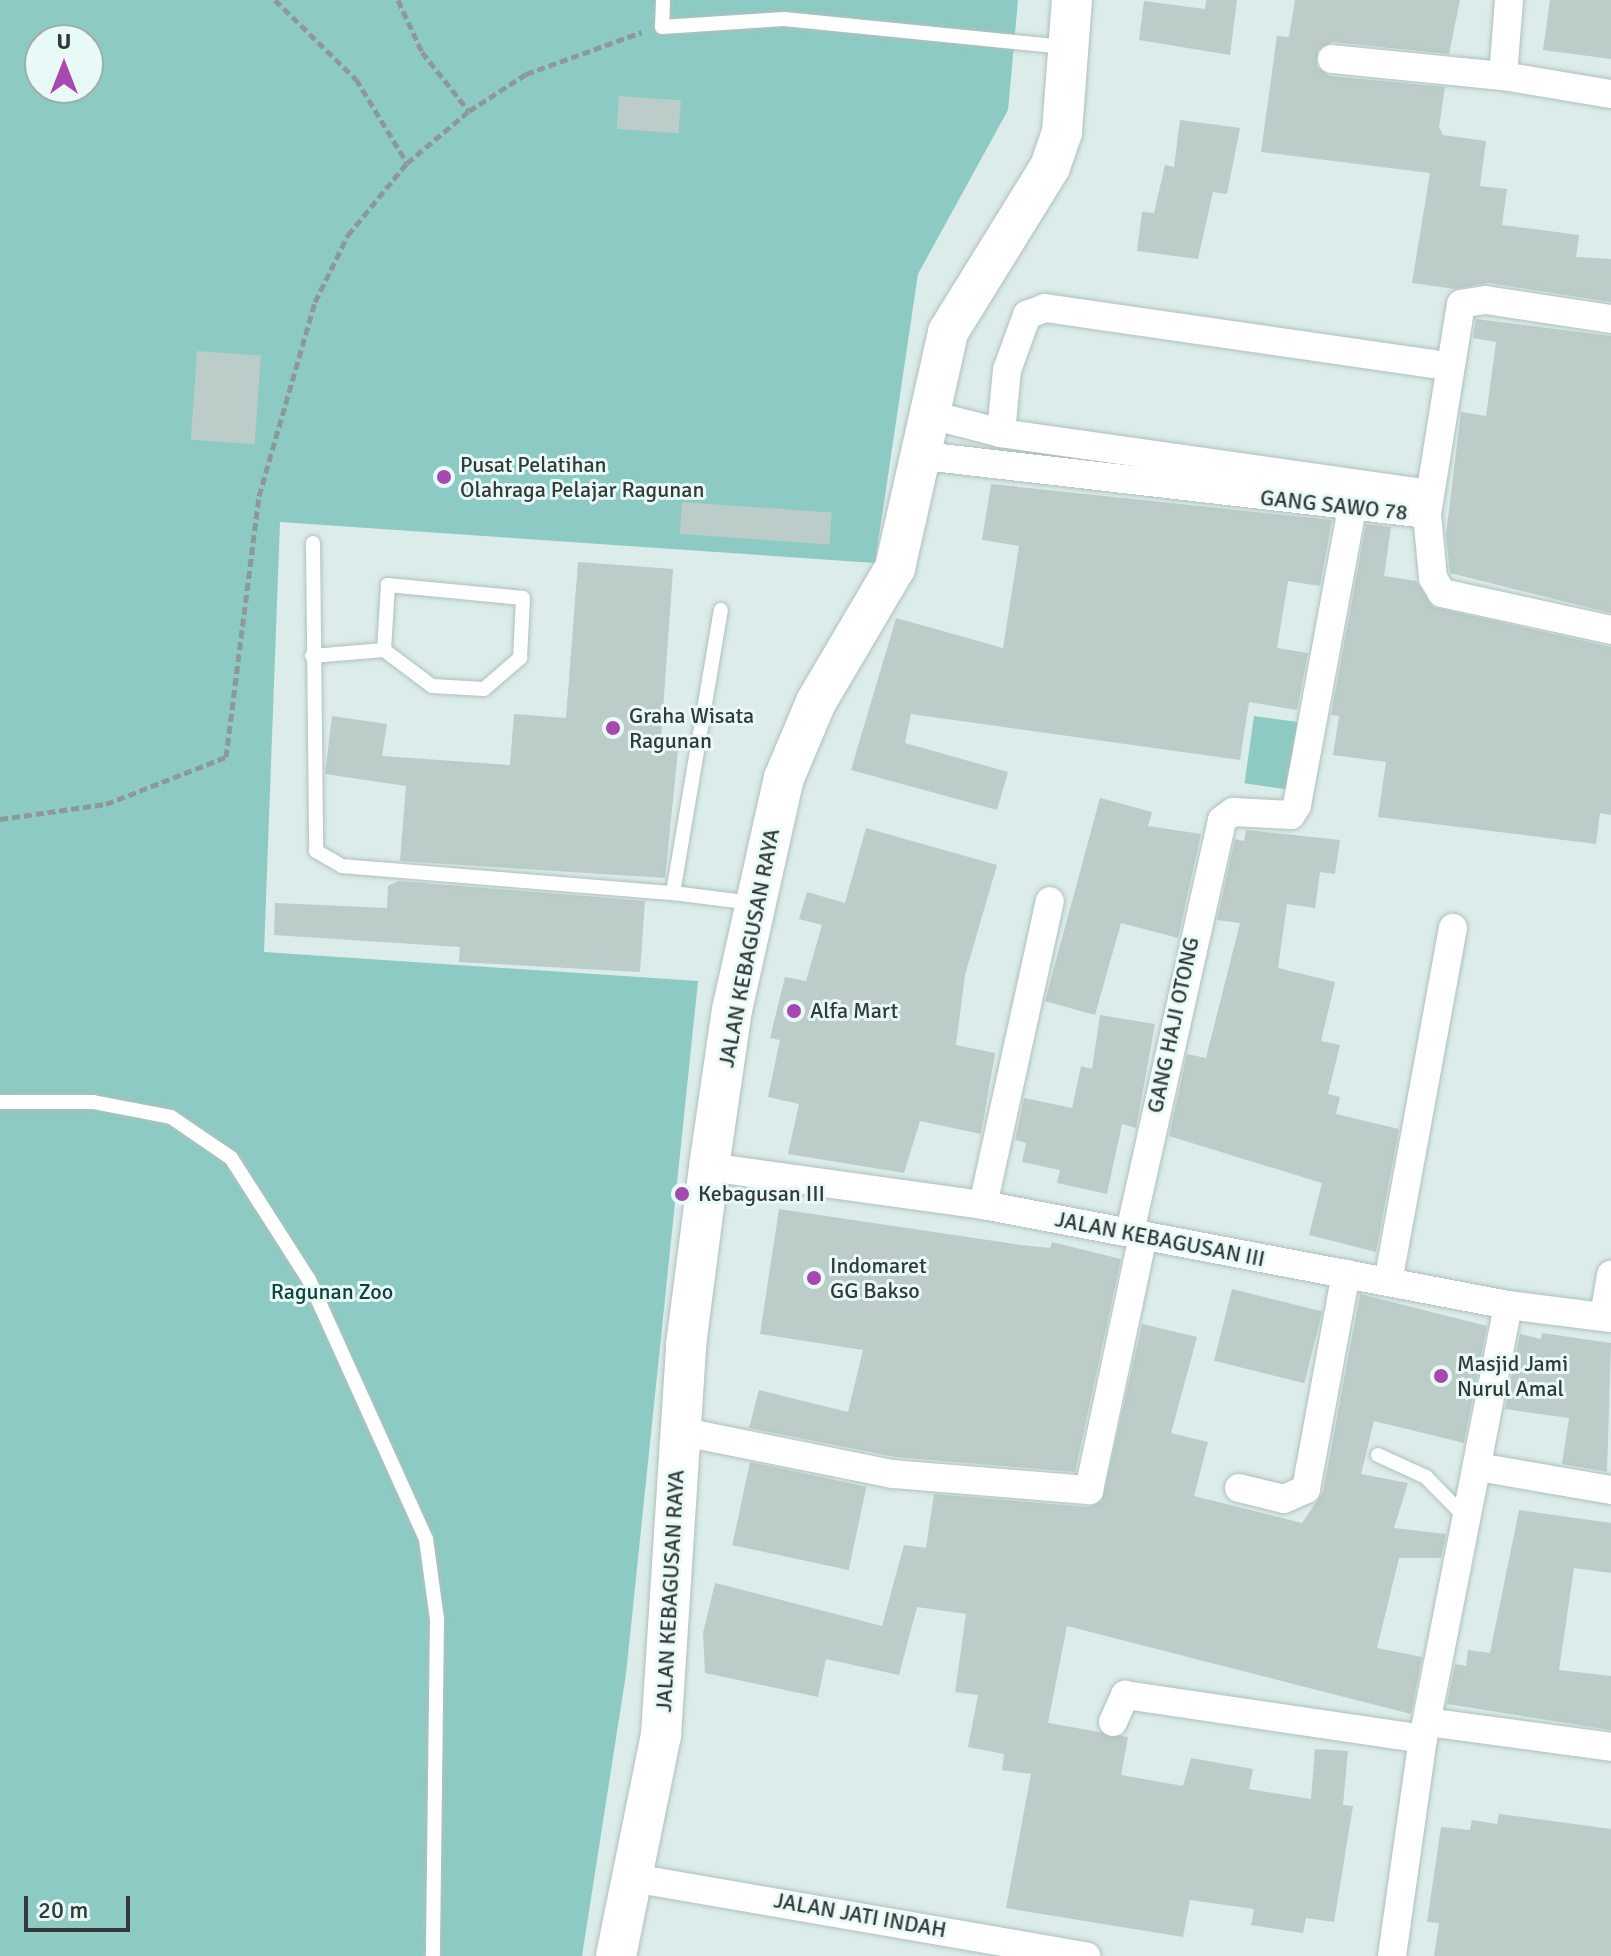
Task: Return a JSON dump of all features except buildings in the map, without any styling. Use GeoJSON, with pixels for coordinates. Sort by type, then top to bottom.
{"type":"FeatureCollection","features":[{"type":"Feature","properties":{"kind":"main road","name":"JALAN KEBAGUSAN RAYA"},"geometry":{"type":"LineString","coordinates":[[616,1956],[661,1735],[679,1431],[709,1167],[756,903],[798,740],[895,568],[924,456],[948,332],[1058,144],[1072,0]]}},
{"type":"Feature","properties":{"kind":"street"},"geometry":{"type":"LineString","coordinates":[[1503,76],[1509,0]]}},
{"type":"Feature","properties":{"kind":"street"},"geometry":{"type":"LineString","coordinates":[[1332,59],[1503,76],[1611,94]]}},
{"type":"Feature","properties":{"kind":"street","name":"GANG SAWO 78"},"geometry":{"type":"LineString","coordinates":[[924,456],[1352,508],[1422,503],[1461,304],[1485,300],[1611,319]]}},
{"type":"Feature","properties":{"kind":"street"},"geometry":{"type":"LineString","coordinates":[[1001,433],[1007,370],[1027,315],[1045,308],[1434,364]]}},
{"type":"Feature","properties":{"kind":"street"},"geometry":{"type":"LineString","coordinates":[[931,415],[1001,433],[1422,503],[1433,578],[1442,593],[1611,630]]}},
{"type":"Feature","properties":{"kind":"street","name":"GANG HAJI OTONG"},"geometry":{"type":"LineString","coordinates":[[679,1431],[893,1474],[1089,1490],[1136,1234],[1222,820],[1233,812],[1284,816],[1296,810],[1352,508]]}},
{"type":"Feature","properties":{"kind":"street"},"geometry":{"type":"LineString","coordinates":[[983,1205],[1050,901]]}},
{"type":"Feature","properties":{"kind":"street"},"geometry":{"type":"LineString","coordinates":[[1388,1282],[1453,928]]}},
{"type":"Feature","properties":{"kind":"street","name":"JALAN KEBAGUSAN III"},"geometry":{"type":"LineString","coordinates":[[709,1167],[983,1205],[1508,1305],[1608,1317]]}},
{"type":"Feature","properties":{"kind":"street"},"geometry":{"type":"LineString","coordinates":[[1239,1488],[1284,1499],[1306,1489],[1346,1274]]}},
{"type":"Feature","properties":{"kind":"street"},"geometry":{"type":"LineString","coordinates":[[1608,1317],[1611,1275]]}},
{"type":"Feature","properties":{"kind":"street"},"geometry":{"type":"LineString","coordinates":[[1392,1956],[1425,1731],[1508,1305]]}},
{"type":"Feature","properties":{"kind":"street"},"geometry":{"type":"LineString","coordinates":[[1478,1467],[1611,1490]]}},
{"type":"Feature","properties":{"kind":"street"},"geometry":{"type":"LineString","coordinates":[[1113,1722],[1125,1695],[1425,1731],[1611,1747]]}},
{"type":"Feature","properties":{"kind":"street","name":"JALAN JATI INDAH"},"geometry":{"type":"LineString","coordinates":[[633,1878],[1081,1956]]}},
{"type":"Feature","properties":{"kind":"lane"},"geometry":{"type":"LineString","coordinates":[[663,0],[662,27],[784,19],[1069,48]]}},
{"type":"Feature","properties":{"kind":"lane"},"geometry":{"type":"LineString","coordinates":[[313,543],[312,656],[319,859],[756,903]]}},
{"type":"Feature","properties":{"kind":"lane"},"geometry":{"type":"LineString","coordinates":[[312,656],[384,650],[432,686],[484,689],[520,658],[523,598],[388,585],[384,650]]}},
{"type":"Feature","properties":{"kind":"lane"},"geometry":{"type":"LineString","coordinates":[[673,893],[721,610]]}},
{"type":"Feature","properties":{"kind":"lane"},"geometry":{"type":"LineString","coordinates":[[0,1102],[93,1102],[171,1117],[231,1158],[309,1280],[426,1539],[437,1619],[433,1956]]}},
{"type":"Feature","properties":{"kind":"lane"},"geometry":{"type":"LineString","coordinates":[[1378,1455],[1426,1477],[1468,1520]]}},
{"type":"Feature","properties":{"kind":"path"},"geometry":{"type":"LineString","coordinates":[[275,0],[356,79],[407,163]]}},
{"type":"Feature","properties":{"kind":"path"},"geometry":{"type":"LineString","coordinates":[[398,0],[422,52],[469,111]]}},
{"type":"Feature","properties":{"kind":"path"},"geometry":{"type":"LineString","coordinates":[[0,819],[106,804],[226,757],[259,496],[315,302],[348,235],[407,163],[469,111],[583,49],[662,27]]}},
{"type":"Feature","properties":{"kind":"green space","name":"Ragunan Zoo"},"geometry":{"type":"Polygon","coordinates":[[[0,0],[1018,0],[1008,110],[918,274],[875,563],[280,522],[264,952],[698,981],[626,1674],[582,1956],[0,1956],[0,0]]]}},
{"type":"Feature","properties":{"kind":"green space"},"geometry":{"type":"Polygon","coordinates":[[[1254,716],[1298,722],[1288,789],[1245,783],[1254,716]]]}},
{"type":"Feature","properties":{"kind":"place","name":"Pusat Pelatihan Olahraga Pelajar Ragunan"},"geometry":{"type":"Point","coordinates":[444,477]}},
{"type":"Feature","properties":{"kind":"place","name":"Graha Wisata Ragunan"},"geometry":{"type":"Point","coordinates":[613,728]}},
{"type":"Feature","properties":{"kind":"place","name":"Alfa Mart"},"geometry":{"type":"Point","coordinates":[794,1011]}},
{"type":"Feature","properties":{"kind":"place","name":"Kebagusan III"},"geometry":{"type":"Point","coordinates":[682,1194]}},
{"type":"Feature","properties":{"kind":"place","name":"Indomaret GG Bakso"},"geometry":{"type":"Point","coordinates":[814,1278]}},
{"type":"Feature","properties":{"kind":"place","name":"Masjid Jami Nurul Amal"},"geometry":{"type":"Point","coordinates":[1441,1376]}}]}
